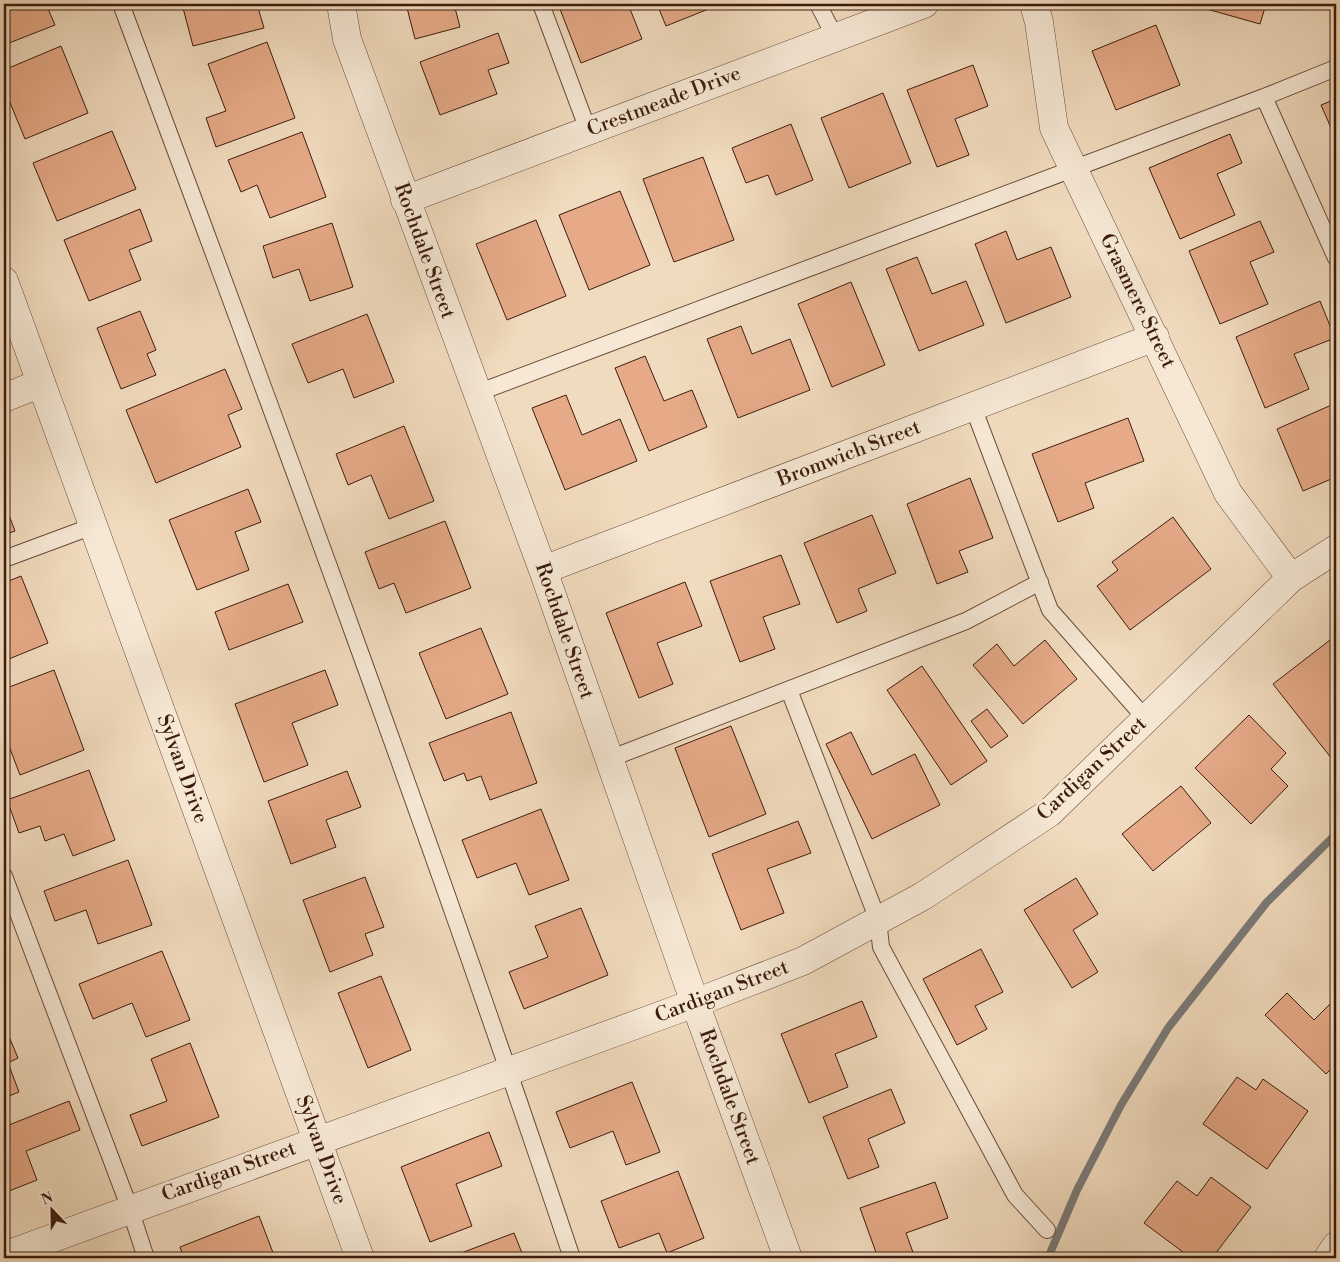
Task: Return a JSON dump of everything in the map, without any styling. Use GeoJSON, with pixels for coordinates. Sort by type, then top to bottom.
{"type":"FeatureCollection","features":[{"type":"Feature","properties":{"kind":"street","name":"Rochdale Street"},"geometry":{"type":"LineString","coordinates":[[341,4],[347,39],[543,570],[695,1003],[788,1258]]}},
{"type":"Feature","properties":{"kind":"street","name":"Crestmeade Drive"},"geometry":{"type":"LineString","coordinates":[[405,200],[924,4]]}},
{"type":"Feature","properties":{"kind":"street","name":"Grasmere Street"},"geometry":{"type":"LineString","coordinates":[[1034,4],[1039,22],[1054,128],[1228,492],[1292,578]]}},
{"type":"Feature","properties":{"kind":"street","name":"Sylvan Drive"},"geometry":{"type":"LineString","coordinates":[[4,281],[360,1258]]}},
{"type":"Feature","properties":{"kind":"street","name":"Bromwich Street"},"geometry":{"type":"LineString","coordinates":[[543,570],[1155,337]]}},
{"type":"Feature","properties":{"kind":"street"},"geometry":{"type":"LineString","coordinates":[[4,398],[41,383]]}},
{"type":"Feature","properties":{"kind":"street","name":"Cardigan Street"},"geometry":{"type":"LineString","coordinates":[[4,1256],[695,1003],[803,961],[923,896],[1049,813],[1292,578],[1336,549]]}},
{"type":"Feature","properties":{"kind":"street"},"geometry":{"type":"LineString","coordinates":[[1328,1258],[1336,1246]]}},
{"type":"Feature","properties":{"kind":"lane"},"geometry":{"type":"LineString","coordinates":[[121,4],[288,452],[509,1070],[572,1258]]}},
{"type":"Feature","properties":{"kind":"lane"},"geometry":{"type":"LineString","coordinates":[[541,4],[588,130]]}},
{"type":"Feature","properties":{"kind":"lane"},"geometry":{"type":"LineString","coordinates":[[818,4],[835,37]]}},
{"type":"Feature","properties":{"kind":"lane"},"geometry":{"type":"LineString","coordinates":[[477,393],[1074,169],[1336,68]]}},
{"type":"Feature","properties":{"kind":"lane"},"geometry":{"type":"LineString","coordinates":[[1264,97],[1336,258]]}},
{"type":"Feature","properties":{"kind":"lane"},"geometry":{"type":"LineString","coordinates":[[974,406],[1050,610],[1146,719]]}},
{"type":"Feature","properties":{"kind":"lane"},"geometry":{"type":"LineString","coordinates":[[4,559],[93,526]]}},
{"type":"Feature","properties":{"kind":"lane"},"geometry":{"type":"LineString","coordinates":[[610,760],[966,621],[1040,582]]}},
{"type":"Feature","properties":{"kind":"lane"},"geometry":{"type":"LineString","coordinates":[[789,690],[878,920],[881,947],[1015,1195],[1047,1230]]}},
{"type":"Feature","properties":{"kind":"lane"},"geometry":{"type":"LineString","coordinates":[[4,876],[130,1209],[146,1258]]}},
{"type":"Feature","properties":{"kind":"building"},"geometry":{"type":"Polygon","coordinates":[[[4,4],[46,4],[55,25],[4,45],[4,4]]]}},
{"type":"Feature","properties":{"kind":"building"},"geometry":{"type":"Polygon","coordinates":[[[182,4],[257,4],[264,28],[193,46],[182,4]]]}},
{"type":"Feature","properties":{"kind":"building"},"geometry":{"type":"Polygon","coordinates":[[[406,4],[454,4],[460,27],[415,39],[406,4]]]}},
{"type":"Feature","properties":{"kind":"building"},"geometry":{"type":"Polygon","coordinates":[[[558,4],[628,4],[642,39],[581,63],[558,4]]]}},
{"type":"Feature","properties":{"kind":"building"},"geometry":{"type":"Polygon","coordinates":[[[657,4],[721,4],[666,26],[657,4]]]}},
{"type":"Feature","properties":{"kind":"building"},"geometry":{"type":"Polygon","coordinates":[[[1189,4],[1266,4],[1260,24],[1189,4]]]}},
{"type":"Feature","properties":{"kind":"building"},"geometry":{"type":"Polygon","coordinates":[[[1156,25],[1180,85],[1116,110],[1092,51],[1156,25]]]}},
{"type":"Feature","properties":{"kind":"building"},"geometry":{"type":"Polygon","coordinates":[[[498,33],[509,63],[488,70],[497,94],[440,115],[420,62],[498,33]]]}},
{"type":"Feature","properties":{"kind":"building"},"geometry":{"type":"Polygon","coordinates":[[[267,42],[295,118],[216,147],[206,118],[226,111],[208,64],[267,42]]]}},
{"type":"Feature","properties":{"kind":"building"},"geometry":{"type":"Polygon","coordinates":[[[61,46],[88,113],[25,139],[4,88],[4,70],[61,46]]]}},
{"type":"Feature","properties":{"kind":"building"},"geometry":{"type":"Polygon","coordinates":[[[973,65],[988,106],[955,119],[969,155],[937,167],[907,90],[973,65]]]}},
{"type":"Feature","properties":{"kind":"building"},"geometry":{"type":"Polygon","coordinates":[[[883,93],[911,163],[849,188],[821,118],[883,93]]]}},
{"type":"Feature","properties":{"kind":"building"},"geometry":{"type":"Polygon","coordinates":[[[1336,99],[1336,136],[1335,137],[1321,105],[1336,99]]]}},
{"type":"Feature","properties":{"kind":"building"},"geometry":{"type":"Polygon","coordinates":[[[791,124],[813,180],[776,195],[768,175],[746,183],[732,148],[791,124]]]}},
{"type":"Feature","properties":{"kind":"building"},"geometry":{"type":"Polygon","coordinates":[[[112,131],[136,189],[57,221],[33,163],[112,131]]]}},
{"type":"Feature","properties":{"kind":"building"},"geometry":{"type":"Polygon","coordinates":[[[302,132],[326,197],[270,218],[257,185],[241,192],[228,160],[302,132]]]}},
{"type":"Feature","properties":{"kind":"building"},"geometry":{"type":"Polygon","coordinates":[[[1230,134],[1242,163],[1217,174],[1235,215],[1180,239],[1149,168],[1230,134]]]}},
{"type":"Feature","properties":{"kind":"building"},"geometry":{"type":"Polygon","coordinates":[[[703,157],[734,240],[674,262],[643,179],[703,157]]]}},
{"type":"Feature","properties":{"kind":"building"},"geometry":{"type":"Polygon","coordinates":[[[620,191],[650,265],[589,290],[559,215],[620,191]]]}},
{"type":"Feature","properties":{"kind":"building"},"geometry":{"type":"Polygon","coordinates":[[[140,209],[152,241],[129,250],[141,280],[89,301],[64,240],[140,209]]]}},
{"type":"Feature","properties":{"kind":"building"},"geometry":{"type":"Polygon","coordinates":[[[536,220],[566,296],[507,320],[476,244],[536,220]]]}},
{"type":"Feature","properties":{"kind":"building"},"geometry":{"type":"Polygon","coordinates":[[[1260,221],[1274,252],[1250,262],[1268,304],[1220,324],[1189,251],[1260,221]]]}},
{"type":"Feature","properties":{"kind":"building"},"geometry":{"type":"Polygon","coordinates":[[[332,223],[353,287],[310,301],[299,269],[273,278],[263,246],[332,223]]]}},
{"type":"Feature","properties":{"kind":"building"},"geometry":{"type":"Polygon","coordinates":[[[1006,231],[1017,260],[1051,247],[1071,297],[1006,323],[975,244],[1006,231]]]}},
{"type":"Feature","properties":{"kind":"building"},"geometry":{"type":"Polygon","coordinates":[[[917,257],[932,294],[966,281],[984,325],[919,351],[886,269],[917,257]]]}},
{"type":"Feature","properties":{"kind":"building"},"geometry":{"type":"Polygon","coordinates":[[[851,282],[885,365],[832,387],[798,304],[851,282]]]}},
{"type":"Feature","properties":{"kind":"building"},"geometry":{"type":"Polygon","coordinates":[[[1320,301],[1335,338],[1294,354],[1309,389],[1265,408],[1236,337],[1320,301]]]}},
{"type":"Feature","properties":{"kind":"building"},"geometry":{"type":"Polygon","coordinates":[[[140,311],[156,350],[147,354],[156,375],[121,389],[97,328],[140,311]]]}},
{"type":"Feature","properties":{"kind":"building"},"geometry":{"type":"Polygon","coordinates":[[[367,314],[394,382],[354,398],[343,369],[308,383],[292,344],[367,314]]]}},
{"type":"Feature","properties":{"kind":"building"},"geometry":{"type":"Polygon","coordinates":[[[741,326],[752,354],[790,339],[810,390],[738,418],[707,339],[741,326]]]}},
{"type":"Feature","properties":{"kind":"building"},"geometry":{"type":"Polygon","coordinates":[[[645,356],[664,401],[692,390],[707,427],[649,451],[615,368],[645,356]]]}},
{"type":"Feature","properties":{"kind":"building"},"geometry":{"type":"Polygon","coordinates":[[[225,369],[242,409],[228,415],[241,447],[156,483],[126,410],[225,369]]]}},
{"type":"Feature","properties":{"kind":"building"},"geometry":{"type":"Polygon","coordinates":[[[566,395],[582,435],[620,419],[637,461],[565,490],[532,408],[566,395]]]}},
{"type":"Feature","properties":{"kind":"building"},"geometry":{"type":"Polygon","coordinates":[[[1336,403],[1336,477],[1303,491],[1277,429],[1336,403]]]}},
{"type":"Feature","properties":{"kind":"building"},"geometry":{"type":"Polygon","coordinates":[[[1128,418],[1144,461],[1085,483],[1094,508],[1058,522],[1032,454],[1128,418]]]}},
{"type":"Feature","properties":{"kind":"building"},"geometry":{"type":"Polygon","coordinates":[[[404,426],[434,501],[389,519],[371,475],[348,485],[336,454],[404,426]]]}},
{"type":"Feature","properties":{"kind":"building"},"geometry":{"type":"Polygon","coordinates":[[[970,478],[993,538],[959,551],[968,572],[937,584],[907,504],[970,478]]]}},
{"type":"Feature","properties":{"kind":"building"},"geometry":{"type":"Polygon","coordinates":[[[248,489],[261,522],[235,532],[249,570],[197,590],[169,520],[248,489]]]}},
{"type":"Feature","properties":{"kind":"building"},"geometry":{"type":"Polygon","coordinates":[[[4,502],[15,531],[4,535],[4,502]]]}},
{"type":"Feature","properties":{"kind":"building"},"geometry":{"type":"Polygon","coordinates":[[[872,515],[896,573],[858,589],[867,611],[837,623],[804,543],[872,515]]]}},
{"type":"Feature","properties":{"kind":"building"},"geometry":{"type":"Polygon","coordinates":[[[1173,517],[1211,569],[1130,630],[1097,586],[1118,570],[1112,562],[1173,517]]]}},
{"type":"Feature","properties":{"kind":"building"},"geometry":{"type":"Polygon","coordinates":[[[445,521],[471,588],[406,613],[394,583],[379,589],[365,552],[445,521]]]}},
{"type":"Feature","properties":{"kind":"building"},"geometry":{"type":"Polygon","coordinates":[[[781,555],[800,604],[763,617],[775,649],[740,662],[710,581],[781,555]]]}},
{"type":"Feature","properties":{"kind":"building"},"geometry":{"type":"Polygon","coordinates":[[[21,576],[48,643],[4,661],[4,583],[21,576]]]}},
{"type":"Feature","properties":{"kind":"building"},"geometry":{"type":"Polygon","coordinates":[[[685,582],[702,626],[657,643],[673,684],[639,698],[606,613],[685,582]]]}},
{"type":"Feature","properties":{"kind":"building"},"geometry":{"type":"Polygon","coordinates":[[[288,584],[303,622],[229,650],[215,612],[288,584]]]}},
{"type":"Feature","properties":{"kind":"building"},"geometry":{"type":"Polygon","coordinates":[[[481,628],[508,694],[446,719],[419,653],[481,628]]]}},
{"type":"Feature","properties":{"kind":"building"},"geometry":{"type":"Polygon","coordinates":[[[1045,640],[1077,679],[1023,724],[973,665],[997,644],[1014,666],[1045,640]]]}},
{"type":"Feature","properties":{"kind":"building"},"geometry":{"type":"Polygon","coordinates":[[[1330,640],[1336,647],[1336,756],[1332,759],[1273,684],[1330,640]]]}},
{"type":"Feature","properties":{"kind":"building"},"geometry":{"type":"Polygon","coordinates":[[[922,666],[987,761],[951,785],[887,690],[922,666]]]}},
{"type":"Feature","properties":{"kind":"building"},"geometry":{"type":"Polygon","coordinates":[[[54,670],[84,750],[20,775],[4,733],[4,689],[54,670]]]}},
{"type":"Feature","properties":{"kind":"building"},"geometry":{"type":"Polygon","coordinates":[[[325,670],[338,705],[292,723],[308,765],[264,782],[235,704],[325,670]]]}},
{"type":"Feature","properties":{"kind":"building"},"geometry":{"type":"Polygon","coordinates":[[[987,709],[1008,736],[991,748],[971,721],[987,709]]]}},
{"type":"Feature","properties":{"kind":"building"},"geometry":{"type":"Polygon","coordinates":[[[511,712],[537,783],[490,800],[481,776],[467,781],[464,773],[444,781],[429,743],[511,712]]]}},
{"type":"Feature","properties":{"kind":"building"},"geometry":{"type":"Polygon","coordinates":[[[1249,715],[1286,753],[1271,769],[1288,786],[1251,824],[1195,768],[1249,715]]]}},
{"type":"Feature","properties":{"kind":"building"},"geometry":{"type":"Polygon","coordinates":[[[731,726],[766,814],[709,837],[675,748],[731,726]]]}},
{"type":"Feature","properties":{"kind":"building"},"geometry":{"type":"Polygon","coordinates":[[[851,732],[872,775],[915,754],[940,805],[872,839],[826,744],[851,732]]]}},
{"type":"Feature","properties":{"kind":"building"},"geometry":{"type":"Polygon","coordinates":[[[89,770],[115,840],[73,856],[64,834],[45,841],[40,826],[19,833],[7,800],[89,770]]]}},
{"type":"Feature","properties":{"kind":"building"},"geometry":{"type":"Polygon","coordinates":[[[347,771],[361,807],[326,820],[336,847],[291,864],[268,801],[347,771]]]}},
{"type":"Feature","properties":{"kind":"building"},"geometry":{"type":"Polygon","coordinates":[[[1181,786],[1211,823],[1153,871],[1122,834],[1181,786]]]}},
{"type":"Feature","properties":{"kind":"building"},"geometry":{"type":"Polygon","coordinates":[[[541,809],[569,880],[529,895],[516,863],[477,878],[462,840],[541,809]]]}},
{"type":"Feature","properties":{"kind":"building"},"geometry":{"type":"Polygon","coordinates":[[[798,821],[811,853],[767,869],[784,913],[741,930],[712,854],[798,821]]]}},
{"type":"Feature","properties":{"kind":"building"},"geometry":{"type":"Polygon","coordinates":[[[128,860],[152,925],[98,944],[86,910],[55,921],[44,891],[128,860]]]}},
{"type":"Feature","properties":{"kind":"building"},"geometry":{"type":"Polygon","coordinates":[[[365,877],[384,927],[365,934],[373,955],[330,972],[303,900],[365,877]]]}},
{"type":"Feature","properties":{"kind":"building"},"geometry":{"type":"Polygon","coordinates":[[[1076,878],[1098,914],[1073,930],[1098,972],[1072,988],[1024,910],[1076,878]]]}},
{"type":"Feature","properties":{"kind":"building"},"geometry":{"type":"Polygon","coordinates":[[[581,908],[608,975],[524,1009],[509,972],[548,957],[535,926],[581,908]]]}},
{"type":"Feature","properties":{"kind":"building"},"geometry":{"type":"Polygon","coordinates":[[[981,949],[1003,992],[975,1006],[987,1029],[957,1045],[923,979],[981,949]]]}},
{"type":"Feature","properties":{"kind":"building"},"geometry":{"type":"Polygon","coordinates":[[[162,951],[190,1020],[146,1037],[132,1003],[93,1019],[79,984],[162,951]]]}},
{"type":"Feature","properties":{"kind":"building"},"geometry":{"type":"Polygon","coordinates":[[[381,976],[411,1050],[368,1068],[338,993],[381,976]]]}},
{"type":"Feature","properties":{"kind":"building"},"geometry":{"type":"Polygon","coordinates":[[[1287,993],[1314,1020],[1336,998],[1336,1064],[1326,1074],[1265,1015],[1287,993]]]}},
{"type":"Feature","properties":{"kind":"building"},"geometry":{"type":"Polygon","coordinates":[[[862,1001],[877,1037],[835,1054],[848,1087],[809,1103],[781,1034],[862,1001]]]}},
{"type":"Feature","properties":{"kind":"building"},"geometry":{"type":"Polygon","coordinates":[[[4,1027],[18,1058],[8,1063],[19,1092],[4,1098],[4,1027]]]}},
{"type":"Feature","properties":{"kind":"building"},"geometry":{"type":"Polygon","coordinates":[[[190,1043],[219,1117],[142,1146],[130,1115],[167,1101],[151,1059],[190,1043]]]}},
{"type":"Feature","properties":{"kind":"building"},"geometry":{"type":"Polygon","coordinates":[[[1237,1077],[1256,1090],[1263,1079],[1308,1111],[1267,1169],[1203,1124],[1237,1077]]]}},
{"type":"Feature","properties":{"kind":"building"},"geometry":{"type":"Polygon","coordinates":[[[632,1082],[660,1152],[626,1165],[613,1131],[570,1148],[556,1112],[632,1082]]]}},
{"type":"Feature","properties":{"kind":"building"},"geometry":{"type":"Polygon","coordinates":[[[891,1089],[905,1123],[868,1139],[879,1167],[848,1179],[823,1117],[891,1089]]]}},
{"type":"Feature","properties":{"kind":"building"},"geometry":{"type":"Polygon","coordinates":[[[69,1101],[80,1130],[26,1151],[37,1180],[4,1193],[4,1127],[69,1101]]]}},
{"type":"Feature","properties":{"kind":"building"},"geometry":{"type":"Polygon","coordinates":[[[489,1132],[502,1166],[456,1184],[472,1226],[430,1242],[401,1167],[489,1132]]]}},
{"type":"Feature","properties":{"kind":"building"},"geometry":{"type":"Polygon","coordinates":[[[678,1171],[704,1238],[667,1253],[659,1233],[619,1248],[601,1201],[678,1171]]]}},
{"type":"Feature","properties":{"kind":"building"},"geometry":{"type":"Polygon","coordinates":[[[1211,1177],[1251,1207],[1212,1258],[1191,1258],[1144,1223],[1177,1181],[1197,1196],[1211,1177]]]}},
{"type":"Feature","properties":{"kind":"building"},"geometry":{"type":"Polygon","coordinates":[[[935,1182],[948,1218],[906,1233],[915,1258],[878,1258],[860,1208],[935,1182]]]}},
{"type":"Feature","properties":{"kind":"building"},"geometry":{"type":"Polygon","coordinates":[[[259,1216],[275,1258],[184,1258],[180,1247],[259,1216]]]}},
{"type":"Feature","properties":{"kind":"building"},"geometry":{"type":"Polygon","coordinates":[[[514,1233],[524,1258],[448,1258],[514,1233]]]}},
{"type":"Feature","properties":{"kind":"waterway"},"geometry":{"type":"LineString","coordinates":[[1048,1258],[1077,1190],[1121,1105],[1168,1028],[1267,902],[1336,834]]}}]}
